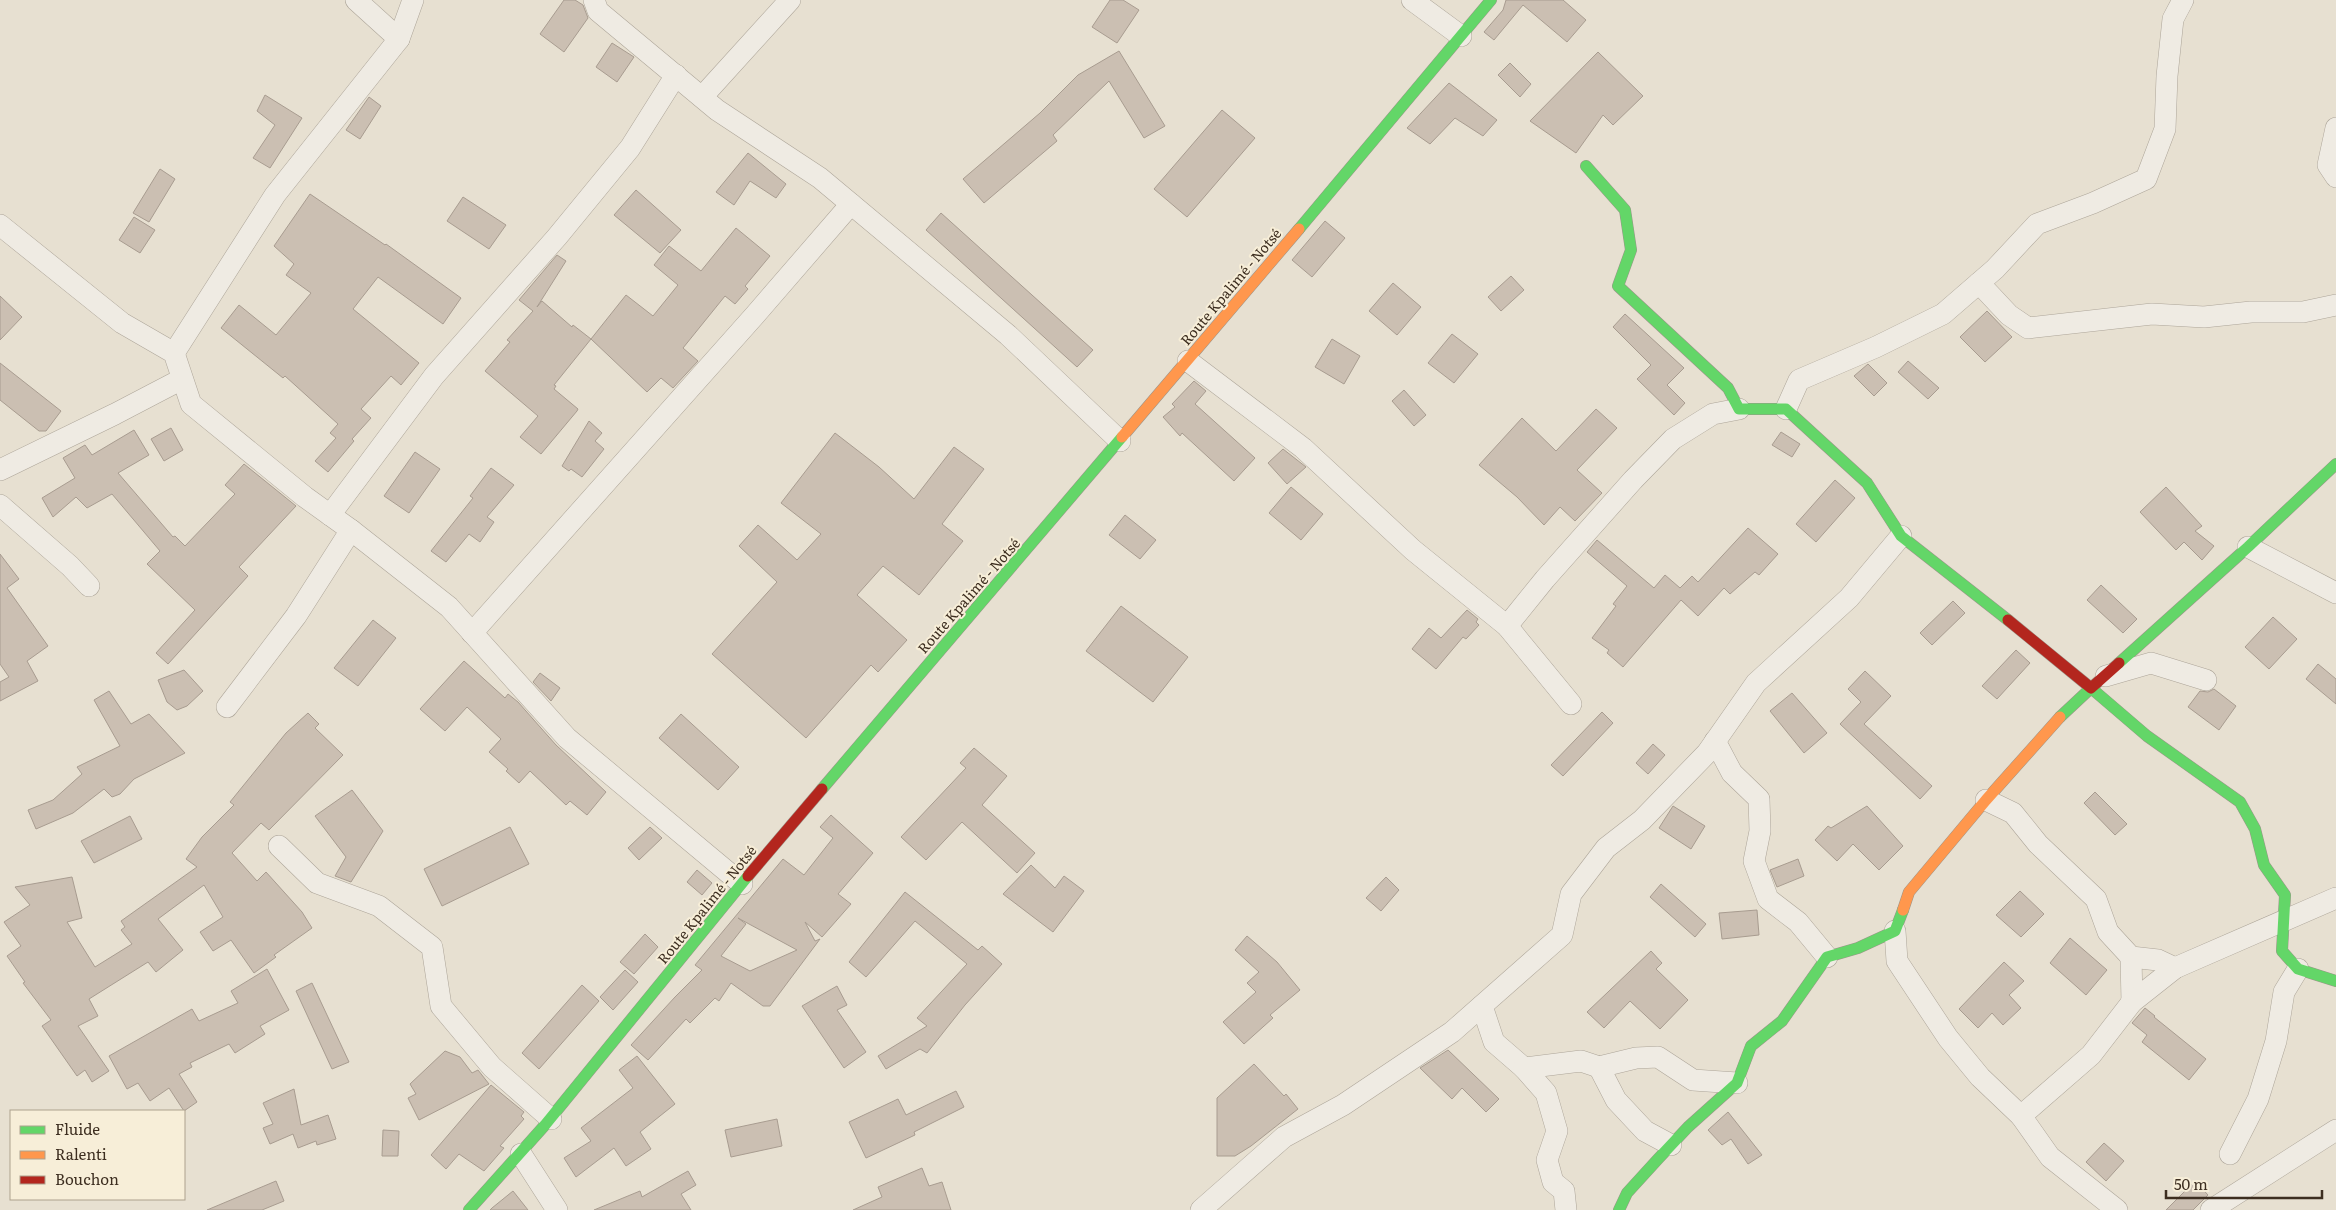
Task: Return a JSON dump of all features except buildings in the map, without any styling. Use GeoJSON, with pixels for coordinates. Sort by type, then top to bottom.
{"type":"FeatureCollection","features":[{"type":"Feature","properties":{"kind":"street"},"geometry":{"type":"LineString","coordinates":[[356,0],[399,39]]}},
{"type":"Feature","properties":{"kind":"street"},"geometry":{"type":"LineString","coordinates":[[174,353],[275,194],[399,39],[413,0]]}},
{"type":"Feature","properties":{"kind":"street"},"geometry":{"type":"LineString","coordinates":[[594,0],[598,11],[717,110],[820,178],[1008,335],[1120,442]]}},
{"type":"Feature","properties":{"kind":"street"},"geometry":{"type":"LineString","coordinates":[[702,97],[790,0]]}},
{"type":"Feature","properties":{"kind":"street"},"geometry":{"type":"LineString","coordinates":[[1412,0],[1460,36]]}},
{"type":"Feature","properties":{"kind":"street","name":"Route Kpalimé - Notsé"},"geometry":{"type":"LineString","coordinates":[[469,1210],[522,1154],[742,884],[1120,442],[1491,0]]}},
{"type":"Feature","properties":{"kind":"street"},"geometry":{"type":"LineString","coordinates":[[1786,409],[1799,380],[1876,348],[1943,314],[1995,269],[2036,224],[2093,203],[2146,179],[2165,128],[2167,76],[2173,19],[2183,0]]}},
{"type":"Feature","properties":{"kind":"street"},"geometry":{"type":"LineString","coordinates":[[330,515],[434,376],[557,237],[630,148],[676,75]]}},
{"type":"Feature","properties":{"kind":"street"},"geometry":{"type":"LineString","coordinates":[[2336,128],[2328,165],[2336,177]]}},
{"type":"Feature","properties":{"kind":"street"},"geometry":{"type":"LineString","coordinates":[[1586,166],[1624,210],[1631,250],[1618,286],[1728,388],[1739,410]]}},
{"type":"Feature","properties":{"kind":"street"},"geometry":{"type":"LineString","coordinates":[[472,633],[748,323],[851,204]]}},
{"type":"Feature","properties":{"kind":"street"},"geometry":{"type":"LineString","coordinates":[[0,226],[122,323],[174,353],[191,404],[305,497],[351,530],[449,607],[567,738],[742,884]]}},
{"type":"Feature","properties":{"kind":"street"},"geometry":{"type":"LineString","coordinates":[[1979,283],[2009,315],[2028,328],[2152,314],[2204,317],[2251,312],[2303,312],[2336,304]]}},
{"type":"Feature","properties":{"kind":"street"},"geometry":{"type":"LineString","coordinates":[[1188,361],[1303,448],[1413,550],[1507,626],[1570,704]]}},
{"type":"Feature","properties":{"kind":"street"},"geometry":{"type":"LineString","coordinates":[[0,470],[115,414],[182,378]]}},
{"type":"Feature","properties":{"kind":"street"},"geometry":{"type":"LineString","coordinates":[[1507,626],[1545,579],[1673,438],[1713,414],[1739,410],[1786,409],[1867,483],[1901,536],[1989,604],[2097,682],[2147,736],[2240,802],[2255,829],[2264,865],[2285,895],[2282,951]]}},
{"type":"Feature","properties":{"kind":"street"},"geometry":{"type":"LineString","coordinates":[[2117,1210],[2050,1158],[2021,1116],[1980,1077],[1948,1038],[1924,1005],[1897,961],[1895,931],[1909,892],[2053,724],[2097,682],[2248,547],[2336,464]]}},
{"type":"Feature","properties":{"kind":"street"},"geometry":{"type":"LineString","coordinates":[[0,505],[90,586]]}},
{"type":"Feature","properties":{"kind":"street"},"geometry":{"type":"LineString","coordinates":[[227,707],[296,616],[351,530]]}},
{"type":"Feature","properties":{"kind":"street"},"geometry":{"type":"LineString","coordinates":[[1201,1210],[1284,1137],[1343,1105],[1452,1032],[1562,935],[1571,894],[1606,848],[1642,820],[1707,753],[1756,684],[1849,598],[1901,536]]}},
{"type":"Feature","properties":{"kind":"street"},"geometry":{"type":"LineString","coordinates":[[2248,547],[2336,592]]}},
{"type":"Feature","properties":{"kind":"street"},"geometry":{"type":"LineString","coordinates":[[2097,682],[2151,663],[2206,680]]}},
{"type":"Feature","properties":{"kind":"street"},"geometry":{"type":"LineString","coordinates":[[1716,741],[1732,773],[1759,800],[1760,831],[1754,861],[1768,899],[1798,922],[1827,957]]}},
{"type":"Feature","properties":{"kind":"street"},"geometry":{"type":"LineString","coordinates":[[1986,800],[2013,813],[2038,844],[2096,899],[2108,932],[2131,957],[2158,960],[2176,968]]}},
{"type":"Feature","properties":{"kind":"street"},"geometry":{"type":"LineString","coordinates":[[279,846],[317,883],[379,906],[432,947],[442,1006],[492,1067],[551,1119]]}},
{"type":"Feature","properties":{"kind":"street"},"geometry":{"type":"LineString","coordinates":[[2285,895],[2329,901]]}},
{"type":"Feature","properties":{"kind":"street"},"geometry":{"type":"LineString","coordinates":[[2021,1116],[2091,1055],[2132,1002],[2176,968],[2329,901]]}},
{"type":"Feature","properties":{"kind":"street"},"geometry":{"type":"LineString","coordinates":[[1620,1210],[1626,1193],[1671,1146],[1737,1083],[1750,1046],[1782,1021],[1827,957],[1858,948],[1895,931]]}},
{"type":"Feature","properties":{"kind":"street"},"geometry":{"type":"LineString","coordinates":[[2254,934],[2282,951],[2298,970],[2336,981]]}},
{"type":"Feature","properties":{"kind":"street"},"geometry":{"type":"LineString","coordinates":[[2131,957],[2132,1002]]}},
{"type":"Feature","properties":{"kind":"street"},"geometry":{"type":"LineString","coordinates":[[2230,1154],[2258,1099],[2276,1041],[2284,992],[2298,970]]}},
{"type":"Feature","properties":{"kind":"street"},"geometry":{"type":"LineString","coordinates":[[1482,1006],[1494,1042],[1524,1068],[1546,1093],[1557,1131],[1547,1160],[1553,1182],[1564,1191],[1566,1210]]}},
{"type":"Feature","properties":{"kind":"street"},"geometry":{"type":"LineString","coordinates":[[1524,1068],[1581,1061],[1599,1068],[1636,1058],[1658,1057],[1693,1080],[1737,1083]]}},
{"type":"Feature","properties":{"kind":"street"},"geometry":{"type":"LineString","coordinates":[[1599,1068],[1616,1100],[1645,1131],[1671,1146]]}},
{"type":"Feature","properties":{"kind":"street"},"geometry":{"type":"LineString","coordinates":[[2211,1210],[2336,1130]]}},
{"type":"Feature","properties":{"kind":"street"},"geometry":{"type":"LineString","coordinates":[[522,1154],[557,1210]]}},
{"type":"Feature","properties":{"kind":"traffic: fast"},"geometry":{"type":"LineString","coordinates":[[1299,229],[1491,0]]}},
{"type":"Feature","properties":{"kind":"traffic: fast"},"geometry":{"type":"LineString","coordinates":[[1586,166],[1625,210],[1631,250],[1618,286],[1728,388],[1739,409],[1786,409],[1867,483],[1901,536],[2008,620]]}},
{"type":"Feature","properties":{"kind":"traffic: fast"},"geometry":{"type":"LineString","coordinates":[[822,789],[1122,437]]}},
{"type":"Feature","properties":{"kind":"traffic: fast"},"geometry":{"type":"LineString","coordinates":[[2119,663],[2248,547],[2336,464]]}},
{"type":"Feature","properties":{"kind":"traffic: fast"},"geometry":{"type":"LineString","coordinates":[[2060,717],[2091,688],[2147,736],[2240,802],[2255,829],[2264,865],[2285,895],[2282,951],[2298,969],[2336,981]]}},
{"type":"Feature","properties":{"kind":"traffic: fast"},"geometry":{"type":"LineString","coordinates":[[469,1210],[545,1125],[748,876]]}},
{"type":"Feature","properties":{"kind":"traffic: fast"},"geometry":{"type":"LineString","coordinates":[[1619,1210],[1627,1193],[1658,1159],[1688,1127],[1737,1083],[1751,1046],[1782,1021],[1827,957],[1858,948],[1895,931],[1903,910]]}},
{"type":"Feature","properties":{"kind":"traffic: slow"},"geometry":{"type":"LineString","coordinates":[[1122,437],[1299,229]]}},
{"type":"Feature","properties":{"kind":"traffic: slow"},"geometry":{"type":"LineString","coordinates":[[1903,910],[1909,892],[1986,800],[2060,717]]}},
{"type":"Feature","properties":{"kind":"traffic: jam"},"geometry":{"type":"LineString","coordinates":[[2008,620],[2091,688],[2119,663]]}},
{"type":"Feature","properties":{"kind":"traffic: jam"},"geometry":{"type":"LineString","coordinates":[[748,876],[822,789]]}}]}
